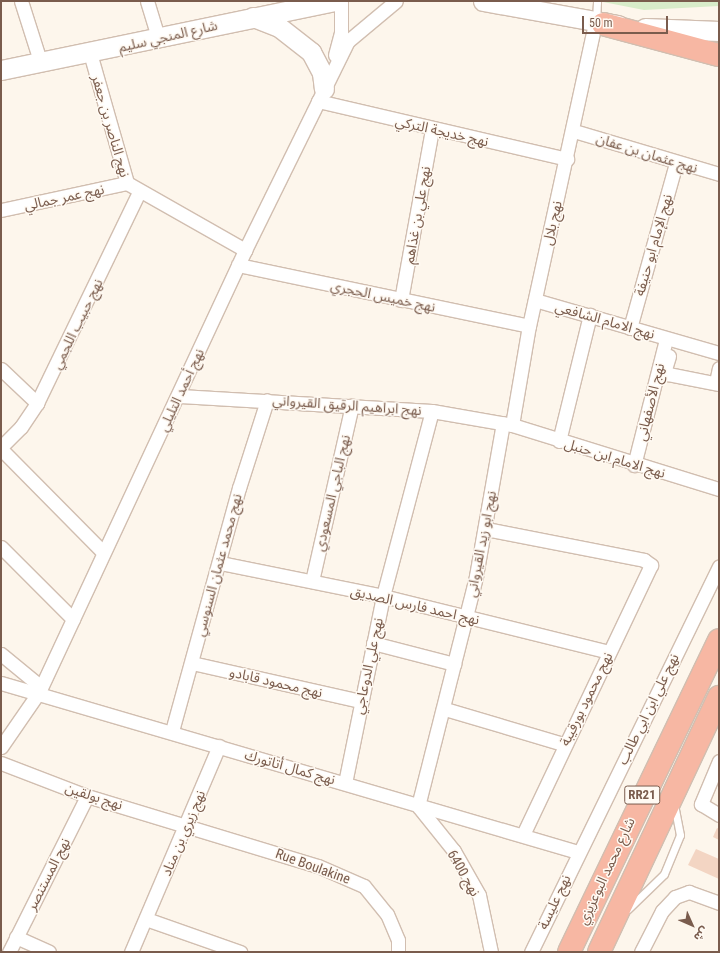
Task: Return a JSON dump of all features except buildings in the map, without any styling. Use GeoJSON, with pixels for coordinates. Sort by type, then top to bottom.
{"type":"FeatureCollection","features":[{"type":"Feature","properties":{"kind":"highway"},"geometry":{"type":"LineString","coordinates":[[599,24],[719,55]]}},
{"type":"Feature","properties":{"kind":"highway","name":"شارع محمد البوعزيزي"},"geometry":{"type":"LineString","coordinates":[[569,952],[719,640]]}},
{"type":"Feature","properties":{"kind":"highway","name":"شارع محمد البوعزيزي"},"geometry":{"type":"LineString","coordinates":[[599,952],[719,697]]}},
{"type":"Feature","properties":{"kind":"main road","name":"شارع المنجي سليم"},"geometry":{"type":"LineString","coordinates":[[1,70],[40,60],[90,53],[253,17],[335,1]]}},
{"type":"Feature","properties":{"kind":"main road"},"geometry":{"type":"LineString","coordinates":[[484,1],[533,5],[599,24],[719,31]]}},
{"type":"Feature","properties":{"kind":"main road"},"geometry":{"type":"LineString","coordinates":[[253,17],[279,27],[311,52],[322,73],[321,95]]}},
{"type":"Feature","properties":{"kind":"street"},"geometry":{"type":"LineString","coordinates":[[22,1],[40,60]]}},
{"type":"Feature","properties":{"kind":"street"},"geometry":{"type":"LineString","coordinates":[[147,1],[158,38]]}},
{"type":"Feature","properties":{"kind":"street","name":"نهج أحمد التليلي"},"geometry":{"type":"LineString","coordinates":[[321,95],[339,40],[341,1]]}},
{"type":"Feature","properties":{"kind":"street","name":"نهج أحمد التليلي"},"geometry":{"type":"LineString","coordinates":[[1,747],[39,689],[103,552],[180,396],[245,250],[348,41],[396,1]]}},
{"type":"Feature","properties":{"kind":"street","name":"نهج بلال"},"geometry":{"type":"LineString","coordinates":[[507,424],[599,24]]}},
{"type":"Feature","properties":{"kind":"street","name":"نهج الناصر بن جعفر"},"geometry":{"type":"LineString","coordinates":[[90,53],[127,183],[139,192],[245,250]]}},
{"type":"Feature","properties":{"kind":"street","name":"نهج خديجة التركي"},"geometry":{"type":"LineString","coordinates":[[321,95],[432,130],[567,159]]}},
{"type":"Feature","properties":{"kind":"street","name":"نهج علي بن غذاهم"},"geometry":{"type":"LineString","coordinates":[[401,300],[432,130]]}},
{"type":"Feature","properties":{"kind":"street","name":"نهج عثمان بن عفان"},"geometry":{"type":"LineString","coordinates":[[574,130],[676,163],[719,174]]}},
{"type":"Feature","properties":{"kind":"street","name":"نهج الإمام ابو حنيفة"},"geometry":{"type":"LineString","coordinates":[[630,328],[676,163]]}},
{"type":"Feature","properties":{"kind":"street","name":"نهج عمر جمالي"},"geometry":{"type":"LineString","coordinates":[[1,210],[127,183]]}},
{"type":"Feature","properties":{"kind":"street","name":"نهج حبيب اللجمي"},"geometry":{"type":"LineString","coordinates":[[103,552],[1,448],[21,427],[37,403],[139,192]]}},
{"type":"Feature","properties":{"kind":"street","name":"نهج خميس الحجري"},"geometry":{"type":"LineString","coordinates":[[238,265],[529,326]]}},
{"type":"Feature","properties":{"kind":"street","name":"نهج الامام الشافعي"},"geometry":{"type":"LineString","coordinates":[[535,300],[590,315],[670,340],[719,352]]}},
{"type":"Feature","properties":{"kind":"street"},"geometry":{"type":"LineString","coordinates":[[559,441],[590,315]]}},
{"type":"Feature","properties":{"kind":"street","name":"نهج الامام الشافعي"},"geometry":{"type":"LineString","coordinates":[[670,340],[666,372],[717,383]]}},
{"type":"Feature","properties":{"kind":"street","name":"نهج الأصفهاني"},"geometry":{"type":"LineString","coordinates":[[634,465],[670,340]]}},
{"type":"Feature","properties":{"kind":"street"},"geometry":{"type":"LineString","coordinates":[[717,383],[719,368]]}},
{"type":"Feature","properties":{"kind":"street"},"geometry":{"type":"LineString","coordinates":[[1,370],[37,403]]}},
{"type":"Feature","properties":{"kind":"street","name":"نهج ابراهيم الرقيق القيرواني"},"geometry":{"type":"LineString","coordinates":[[180,396],[352,405],[432,411],[507,424]]}},
{"type":"Feature","properties":{"kind":"street","name":"نهج محمد عثمان السنوسي"},"geometry":{"type":"LineString","coordinates":[[172,731],[220,563],[239,488],[267,400]]}},
{"type":"Feature","properties":{"kind":"street","name":"نهج الباجي المسعودي"},"geometry":{"type":"LineString","coordinates":[[312,581],[352,405]]}},
{"type":"Feature","properties":{"kind":"street","name":"نهج علي الدوعاجي"},"geometry":{"type":"LineString","coordinates":[[345,783],[360,701],[383,596],[432,411]]}},
{"type":"Feature","properties":{"kind":"street","name":"نهج الامام ابن حنبل"},"geometry":{"type":"LineString","coordinates":[[507,424],[634,465],[719,489]]}},
{"type":"Feature","properties":{"kind":"street","name":"نهج ابو زيد القيرواني"},"geometry":{"type":"LineString","coordinates":[[419,803],[445,709],[454,664],[467,616],[507,424]]}},
{"type":"Feature","properties":{"kind":"street","name":"نهج محمود بورقيبة"},"geometry":{"type":"LineString","coordinates":[[486,529],[644,560],[651,565],[564,744],[523,835]]}},
{"type":"Feature","properties":{"kind":"street"},"geometry":{"type":"LineString","coordinates":[[1,547],[73,619]]}},
{"type":"Feature","properties":{"kind":"street","name":"نهج احمد فارس الصديق"},"geometry":{"type":"LineString","coordinates":[[220,563],[383,596],[609,652]]}},
{"type":"Feature","properties":{"kind":"street","name":"نهج علي ابن ابي طالب"},"geometry":{"type":"LineString","coordinates":[[578,852],[719,566]]}},
{"type":"Feature","properties":{"kind":"street"},"geometry":{"type":"LineString","coordinates":[[373,643],[454,664]]}},
{"type":"Feature","properties":{"kind":"street"},"geometry":{"type":"LineString","coordinates":[[1,654],[39,689]]}},
{"type":"Feature","properties":{"kind":"street","name":"نهج محمود قابادو"},"geometry":{"type":"LineString","coordinates":[[192,663],[360,701]]}},
{"type":"Feature","properties":{"kind":"street","name":"نهج كمال أتاتورك"},"geometry":{"type":"LineString","coordinates":[[1,683],[39,689],[219,746],[419,803],[578,852]]}},
{"type":"Feature","properties":{"kind":"street"},"geometry":{"type":"LineString","coordinates":[[445,709],[564,744]]}},
{"type":"Feature","properties":{"kind":"street","name":"نهج زيري بن مناد"},"geometry":{"type":"LineString","coordinates":[[131,952],[188,824],[219,746]]}},
{"type":"Feature","properties":{"kind":"street"},"geometry":{"type":"LineString","coordinates":[[719,760],[701,804],[719,815]]}},
{"type":"Feature","properties":{"kind":"street","name":"نهج بولقين"},"geometry":{"type":"LineString","coordinates":[[1,763],[87,796],[188,824]]}},
{"type":"Feature","properties":{"kind":"street","name":"نهج المستنصر"},"geometry":{"type":"LineString","coordinates":[[9,952],[87,796]]}},
{"type":"Feature","properties":{"kind":"street","name":"نهج 6400"},"geometry":{"type":"LineString","coordinates":[[419,803],[419,809],[454,851],[479,895],[491,952]]}},
{"type":"Feature","properties":{"kind":"street","name":"Rue Boulakine"},"geometry":{"type":"LineString","coordinates":[[188,824],[318,866],[364,886],[387,914],[398,940],[398,952]]}},
{"type":"Feature","properties":{"kind":"street","name":"نهج عليسة"},"geometry":{"type":"LineString","coordinates":[[531,952],[578,852]]}},
{"type":"Feature","properties":{"kind":"street"},"geometry":{"type":"LineString","coordinates":[[641,952],[662,911],[675,897],[689,892],[719,903]]}},
{"type":"Feature","properties":{"kind":"street"},"geometry":{"type":"LineString","coordinates":[[146,919],[240,952]]}},
{"type":"Feature","properties":{"kind":"street"},"geometry":{"type":"LineString","coordinates":[[16,937],[49,952]]}},
{"type":"Feature","properties":{"kind":"lane"},"geometry":{"type":"LineString","coordinates":[[598,1],[599,24]]}},
{"type":"Feature","properties":{"kind":"green space"},"geometry":{"type":"Polygon","coordinates":[[[598,1],[719,1],[719,6],[644,10],[598,1]]]}}]}
